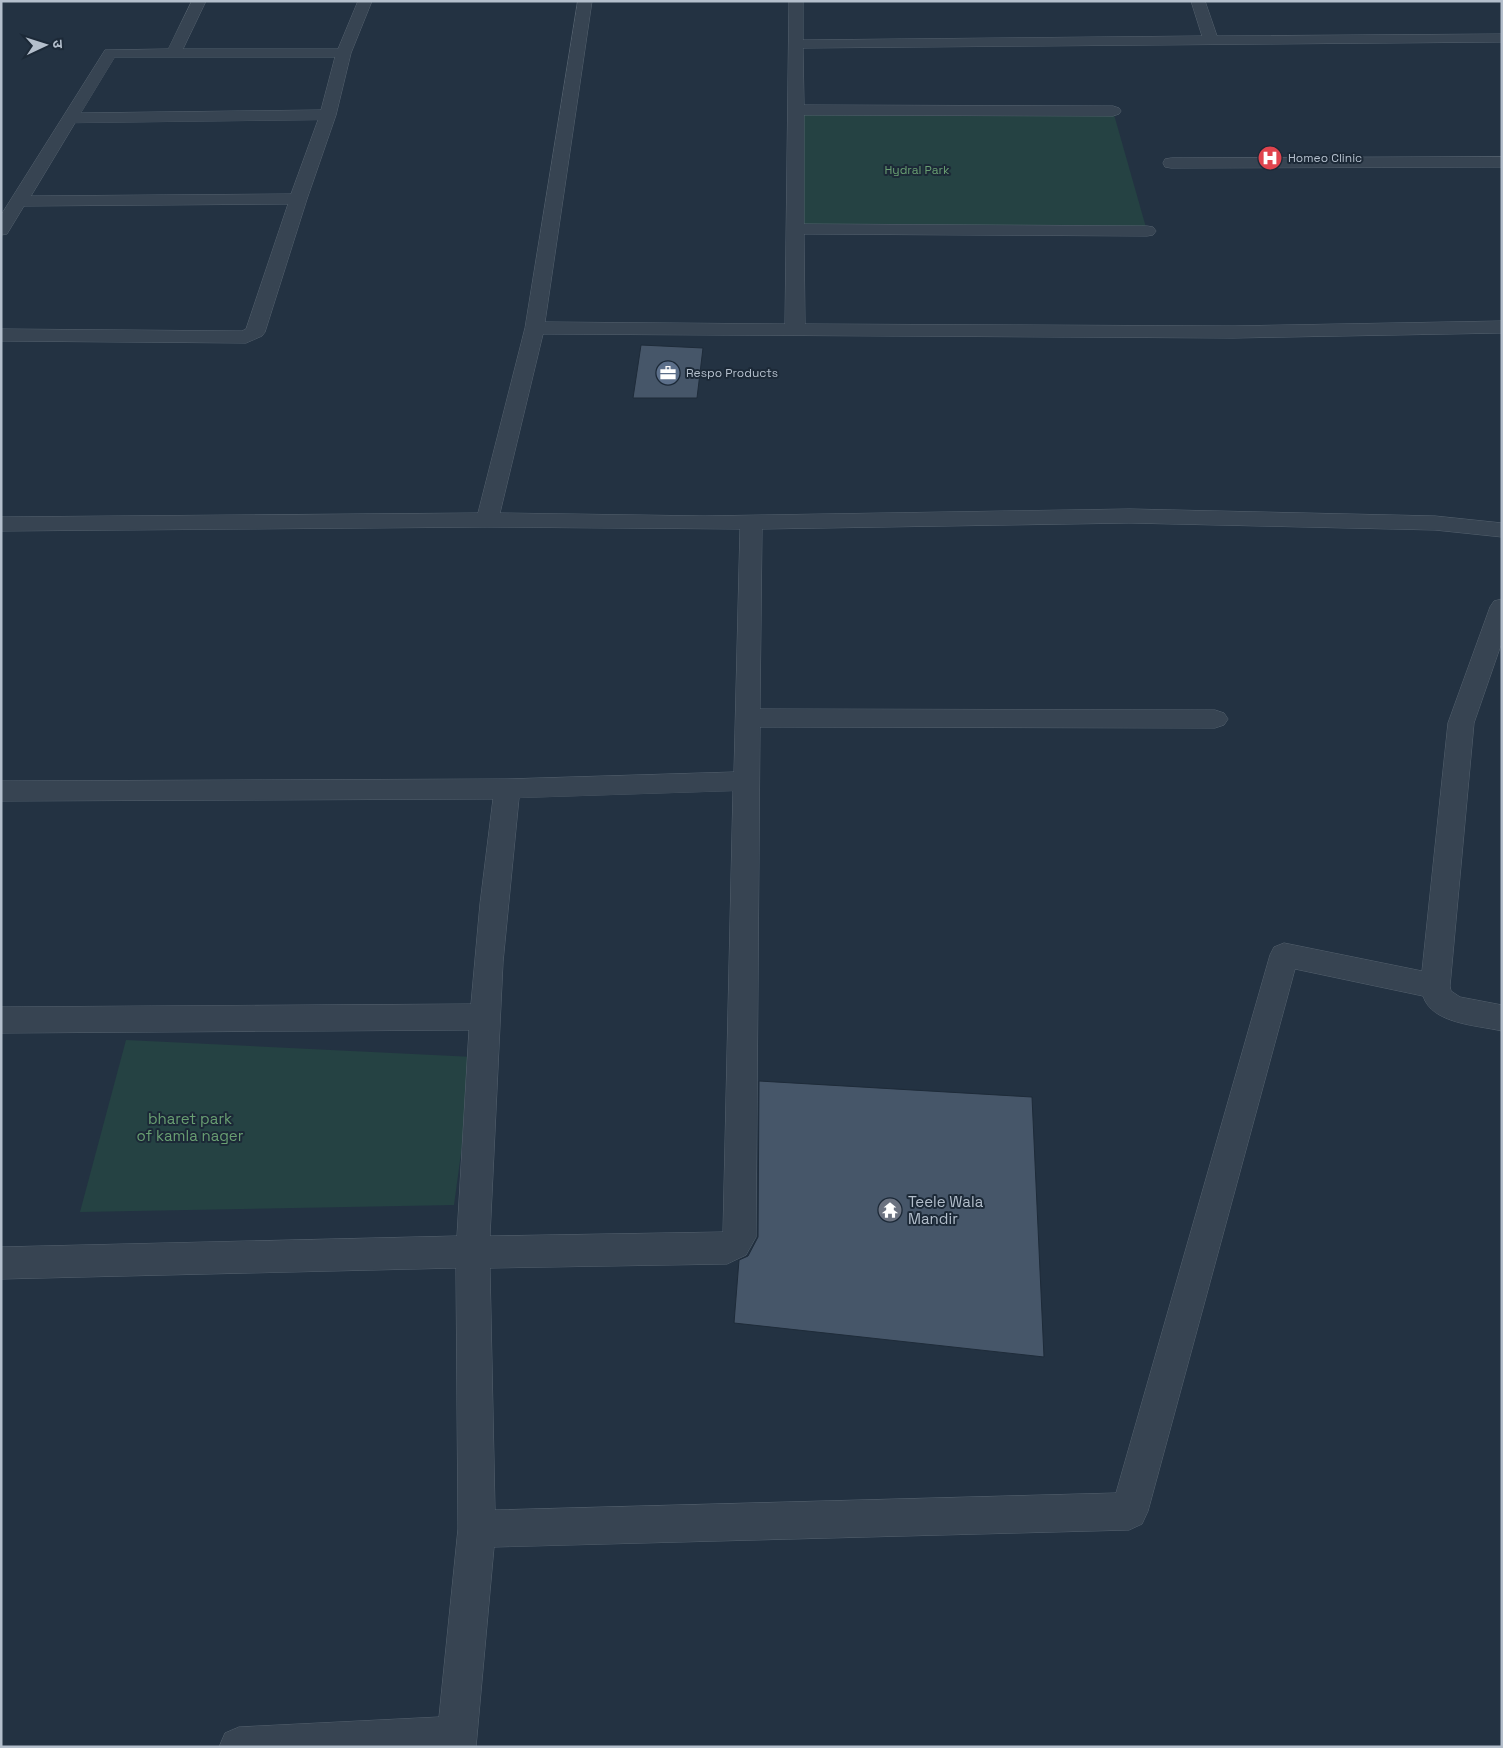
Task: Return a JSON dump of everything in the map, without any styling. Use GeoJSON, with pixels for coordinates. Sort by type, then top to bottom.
{"type":"FeatureCollection","features":[{"type":"Feature","properties":{"kind":"street"},"geometry":{"type":"LineString","coordinates":[[173,52],[199,1]]}},
{"type":"Feature","properties":{"kind":"street"},"geometry":{"type":"LineString","coordinates":[[1,335],[251,336],[255,332],[298,199],[328,115],[344,53],[364,1]]}},
{"type":"Feature","properties":{"kind":"street"},"geometry":{"type":"LineString","coordinates":[[488,520],[535,328],[585,1]]}},
{"type":"Feature","properties":{"kind":"street"},"geometry":{"type":"LineString","coordinates":[[794,330],[796,1]]}},
{"type":"Feature","properties":{"kind":"street"},"geometry":{"type":"LineString","coordinates":[[1198,1],[1212,40]]}},
{"type":"Feature","properties":{"kind":"street"},"geometry":{"type":"LineString","coordinates":[[796,44],[1502,38]]}},
{"type":"Feature","properties":{"kind":"street"},"geometry":{"type":"LineString","coordinates":[[1,230],[110,53],[344,53]]}},
{"type":"Feature","properties":{"kind":"street"},"geometry":{"type":"LineString","coordinates":[[796,110],[1113,111]]}},
{"type":"Feature","properties":{"kind":"street"},"geometry":{"type":"LineString","coordinates":[[70,118],[328,115]]}},
{"type":"Feature","properties":{"kind":"street"},"geometry":{"type":"LineString","coordinates":[[1171,163],[1502,162]]}},
{"type":"Feature","properties":{"kind":"street"},"geometry":{"type":"LineString","coordinates":[[20,201],[298,199]]}},
{"type":"Feature","properties":{"kind":"street"},"geometry":{"type":"LineString","coordinates":[[795,229],[1147,231]]}},
{"type":"Feature","properties":{"kind":"street"},"geometry":{"type":"LineString","coordinates":[[535,328],[1233,332],[1502,327]]}},
{"type":"Feature","properties":{"kind":"street"},"geometry":{"type":"LineString","coordinates":[[1,524],[488,520],[751,522],[1130,516],[1435,523],[1502,530]]}},
{"type":"Feature","properties":{"kind":"street"},"geometry":{"type":"LineString","coordinates":[[1,1263],[727,1248],[734,1244],[739,1237],[751,522]]}},
{"type":"Feature","properties":{"kind":"street"},"geometry":{"type":"LineString","coordinates":[[1502,606],[1461,722],[1435,986],[1438,998],[1453,1008],[1502,1018]]}},
{"type":"Feature","properties":{"kind":"street"},"geometry":{"type":"LineString","coordinates":[[747,718],[1215,719]]}},
{"type":"Feature","properties":{"kind":"street"},"geometry":{"type":"LineString","coordinates":[[1,791],[507,789],[746,782]]}},
{"type":"Feature","properties":{"kind":"street"},"geometry":{"type":"LineString","coordinates":[[239,1747],[457,1742],[477,1529],[473,1252],[483,1017],[499,844],[507,789]]}},
{"type":"Feature","properties":{"kind":"street"},"geometry":{"type":"LineString","coordinates":[[477,1529],[1129,1511],[1284,955],[1435,986]]}},
{"type":"Feature","properties":{"kind":"street"},"geometry":{"type":"LineString","coordinates":[[1,1020],[483,1017]]}},
{"type":"Feature","properties":{"kind":"green space","name":"Hydral Park"},"geometry":{"type":"Polygon","coordinates":[[[796,110],[1113,111],[1147,231],[795,229],[796,110]]]}},
{"type":"Feature","properties":{"kind":"green space","name":"bharet park of kamla nager"},"geometry":{"type":"Polygon","coordinates":[[[126,1040],[474,1057],[454,1205],[80,1212],[126,1040]]]}},
{"type":"Feature","properties":{"kind":"building","name":"Respo Products"},"geometry":{"type":"Polygon","coordinates":[[[641,345],[703,348],[697,398],[633,398],[641,345]]]}},
{"type":"Feature","properties":{"kind":"building","name":"Teele Wala Mandir"},"geometry":{"type":"Polygon","coordinates":[[[759,1081],[1032,1097],[1044,1357],[734,1323],[739,1260],[748,1256],[758,1237],[759,1081]]]}},
{"type":"Feature","properties":{"kind":"place","name":"Homeo Clinic"},"geometry":{"type":"Point","coordinates":[1270,158]}},
{"type":"Feature","properties":{"kind":"place","name":"Respo Products"},"geometry":{"type":"Point","coordinates":[668,373]}},
{"type":"Feature","properties":{"kind":"place","name":"Teele Wala Mandir"},"geometry":{"type":"Point","coordinates":[890,1210]}}]}
